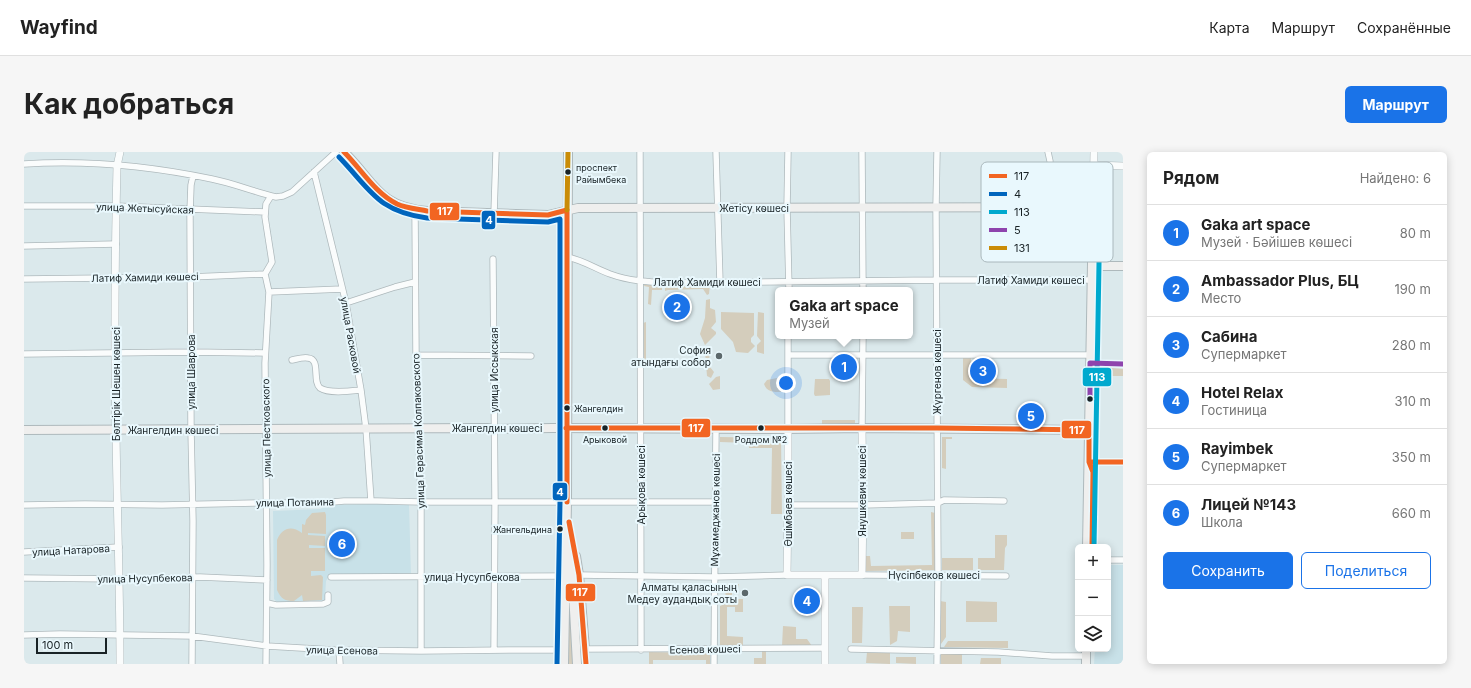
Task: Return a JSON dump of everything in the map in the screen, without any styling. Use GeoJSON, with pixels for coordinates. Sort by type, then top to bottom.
{"type":"FeatureCollection","features":[{"type":"Feature","properties":{"kind":"main road","name":"Жетісу көшесі"},"geometry":{"type":"LineString","coordinates":[[344,152],[382,194],[400,206],[415,210],[548,215],[578,208],[981,208]]}},
{"type":"Feature","properties":{"kind":"main road"},"geometry":{"type":"LineString","coordinates":[[564,664],[567,502],[566,428],[568,152]]}},
{"type":"Feature","properties":{"kind":"main road"},"geometry":{"type":"LineString","coordinates":[[548,215],[562,222],[567,231]]}},
{"type":"Feature","properties":{"kind":"main road"},"geometry":{"type":"LineString","coordinates":[[1087,544],[1092,262]]}},
{"type":"Feature","properties":{"kind":"main road"},"geometry":{"type":"LineString","coordinates":[[1092,266],[1123,266]]}},
{"type":"Feature","properties":{"kind":"main road","name":"Жангелдин көшесі"},"geometry":{"type":"LineString","coordinates":[[24,430],[487,428],[937,428],[1089,430]]}},
{"type":"Feature","properties":{"kind":"main road"},"geometry":{"type":"LineString","coordinates":[[567,502],[577,664]]}},
{"type":"Feature","properties":{"kind":"main road"},"geometry":{"type":"LineString","coordinates":[[569,522],[579,575],[585,649]]}},
{"type":"Feature","properties":{"kind":"street","name":"Бөлтірік Шешен көшесі"},"geometry":{"type":"LineString","coordinates":[[120,152],[117,166],[116,206],[116,430],[120,579],[120,664]]}},
{"type":"Feature","properties":{"kind":"street"},"geometry":{"type":"LineString","coordinates":[[24,164],[73,163],[140,167],[232,184],[270,196],[283,196],[292,192],[336,152]]}},
{"type":"Feature","properties":{"kind":"street"},"geometry":{"type":"LineString","coordinates":[[494,214],[496,152]]}},
{"type":"Feature","properties":{"kind":"street","name":"Арықова көшесі"},"geometry":{"type":"LineString","coordinates":[[640,152],[641,650]]}},
{"type":"Feature","properties":{"kind":"street"},"geometry":{"type":"LineString","coordinates":[[716,152],[720,283]]}},
{"type":"Feature","properties":{"kind":"street"},"geometry":{"type":"LineString","coordinates":[[788,152],[787,208],[789,287]]}},
{"type":"Feature","properties":{"kind":"street"},"geometry":{"type":"LineString","coordinates":[[862,152],[863,287]]}},
{"type":"Feature","properties":{"kind":"street","name":"Жүргенов көшесі"},"geometry":{"type":"LineString","coordinates":[[937,152],[937,664]]}},
{"type":"Feature","properties":{"kind":"street"},"geometry":{"type":"LineString","coordinates":[[1048,152],[1050,161]]}},
{"type":"Feature","properties":{"kind":"street"},"geometry":{"type":"LineString","coordinates":[[1113,166],[1123,166]]}},
{"type":"Feature","properties":{"kind":"street","name":"улица Расковой"},"geometry":{"type":"LineString","coordinates":[[314,172],[346,303],[366,429],[371,501]]}},
{"type":"Feature","properties":{"kind":"street","name":"улица Шаврова"},"geometry":{"type":"LineString","coordinates":[[192,664],[190,208],[193,176]]}},
{"type":"Feature","properties":{"kind":"street"},"geometry":{"type":"LineString","coordinates":[[265,274],[272,262],[265,212],[266,204],[270,196]]}},
{"type":"Feature","properties":{"kind":"street","name":"улица Жетысуйская"},"geometry":{"type":"LineString","coordinates":[[24,206],[116,206],[265,212]]}},
{"type":"Feature","properties":{"kind":"street","name":"улица Герасима Колпаковского"},"geometry":{"type":"LineString","coordinates":[[415,210],[416,355],[421,502],[421,651]]}},
{"type":"Feature","properties":{"kind":"street"},"geometry":{"type":"LineString","coordinates":[[24,246],[116,244]]}},
{"type":"Feature","properties":{"kind":"street","name":"Латиф Хамиди көшесі"},"geometry":{"type":"LineString","coordinates":[[567,257],[574,258],[610,274],[628,280],[669,283],[1091,280]]}},
{"type":"Feature","properties":{"kind":"street","name":"улица Иссыкская"},"geometry":{"type":"LineString","coordinates":[[493,259],[495,502],[494,650]]}},
{"type":"Feature","properties":{"kind":"street","name":"Латиф Хамиди көшесі"},"geometry":{"type":"LineString","coordinates":[[24,279],[190,277],[265,274]]}},
{"type":"Feature","properties":{"kind":"street","name":"улица Пестковского"},"geometry":{"type":"LineString","coordinates":[[265,274],[269,292],[265,353],[267,503],[266,664]]}},
{"type":"Feature","properties":{"kind":"street"},"geometry":{"type":"LineString","coordinates":[[346,303],[415,282]]}},
{"type":"Feature","properties":{"kind":"street"},"geometry":{"type":"LineString","coordinates":[[269,292],[342,288]]}},
{"type":"Feature","properties":{"kind":"street","name":"Әшімбаев көшесі"},"geometry":{"type":"LineString","coordinates":[[787,575],[788,339]]}},
{"type":"Feature","properties":{"kind":"street","name":"Янушкевич көшесі"},"geometry":{"type":"LineString","coordinates":[[862,575],[863,339]]}},
{"type":"Feature","properties":{"kind":"street"},"geometry":{"type":"LineString","coordinates":[[24,354],[191,352],[265,353]]}},
{"type":"Feature","properties":{"kind":"street"},"geometry":{"type":"LineString","coordinates":[[788,355],[863,356],[937,354],[1090,359],[1123,364]]}},
{"type":"Feature","properties":{"kind":"street"},"geometry":{"type":"LineString","coordinates":[[416,355],[531,356]]}},
{"type":"Feature","properties":{"kind":"street"},"geometry":{"type":"LineString","coordinates":[[292,360],[312,359],[315,364],[319,387],[338,391],[361,390]]}},
{"type":"Feature","properties":{"kind":"street","name":"Мұхамеджанов көшесі"},"geometry":{"type":"LineString","coordinates":[[714,664],[716,428]]}},
{"type":"Feature","properties":{"kind":"street"},"geometry":{"type":"LineString","coordinates":[[1089,462],[1123,462]]}},
{"type":"Feature","properties":{"kind":"street"},"geometry":{"type":"LineString","coordinates":[[788,505],[938,503],[944,500],[1004,501]]}},
{"type":"Feature","properties":{"kind":"street","name":"улица Потанина"},"geometry":{"type":"LineString","coordinates":[[24,505],[162,505],[321,503],[344,501],[715,502]]}},
{"type":"Feature","properties":{"kind":"street","name":"улица Натарова"},"geometry":{"type":"LineString","coordinates":[[24,552],[119,547]]}},
{"type":"Feature","properties":{"kind":"street"},"geometry":{"type":"LineString","coordinates":[[1111,560],[1123,560]]}},
{"type":"Feature","properties":{"kind":"street"},"geometry":{"type":"LineString","coordinates":[[579,575],[714,577],[862,575]]}},
{"type":"Feature","properties":{"kind":"street","name":"Нүсіпбеков көшесі"},"geometry":{"type":"LineString","coordinates":[[862,575],[1006,576]]}},
{"type":"Feature","properties":{"kind":"street","name":"улица Нусупбекова"},"geometry":{"type":"LineString","coordinates":[[331,577],[565,576]]}},
{"type":"Feature","properties":{"kind":"street"},"geometry":{"type":"LineString","coordinates":[[825,576],[825,664]]}},
{"type":"Feature","properties":{"kind":"street","name":"улица Нусупбекова"},"geometry":{"type":"LineString","coordinates":[[24,578],[120,579],[192,577],[267,580]]}},
{"type":"Feature","properties":{"kind":"street"},"geometry":{"type":"LineString","coordinates":[[267,603],[276,605],[323,604],[328,602],[328,594]]}},
{"type":"Feature","properties":{"kind":"street","name":"улица Есенова"},"geometry":{"type":"LineString","coordinates":[[24,635],[192,636],[267,646],[339,650],[564,650]]}},
{"type":"Feature","properties":{"kind":"street","name":"Есенов көшесі"},"geometry":{"type":"LineString","coordinates":[[585,649],[641,650],[825,648]]}},
{"type":"Feature","properties":{"kind":"street"},"geometry":{"type":"LineString","coordinates":[[851,649],[937,650],[1086,656]]}},
{"type":"Feature","properties":{"kind":"street"},"geometry":{"type":"LineString","coordinates":[[339,650],[340,664]]}},
{"type":"Feature","properties":{"kind":"shaded area"},"geometry":{"type":"Polygon","coordinates":[[[645,283],[662,284],[662,290],[652,290],[651,305],[648,304],[649,287],[644,286],[645,283]]]}},
{"type":"Feature","properties":{"kind":"shaded area"},"geometry":{"type":"Polygon","coordinates":[[[710,284],[709,294],[707,295],[703,289],[665,291],[665,285],[710,284]]]}},
{"type":"Feature","properties":{"kind":"shaded area"},"geometry":{"type":"Polygon","coordinates":[[[710,299],[710,308],[715,310],[716,322],[711,328],[716,332],[716,334],[705,345],[700,334],[705,318],[706,300],[710,299]]]}},
{"type":"Feature","properties":{"kind":"shaded area"},"geometry":{"type":"Polygon","coordinates":[[[721,312],[754,313],[754,335],[751,338],[751,342],[755,346],[748,353],[736,352],[733,342],[721,329],[721,312]]]}},
{"type":"Feature","properties":{"kind":"shaded area"},"geometry":{"type":"Polygon","coordinates":[[[758,312],[764,313],[764,354],[757,352],[757,345],[761,341],[757,336],[758,312]]]}},
{"type":"Feature","properties":{"kind":"shaded area"},"geometry":{"type":"Polygon","coordinates":[[[646,322],[646,365],[644,365],[643,323],[646,322]]]}},
{"type":"Feature","properties":{"kind":"shaded area"},"geometry":{"type":"Polygon","coordinates":[[[709,351],[710,367],[714,372],[711,378],[707,376],[705,352],[709,351]]]}},
{"type":"Feature","properties":{"kind":"shaded area"},"geometry":{"type":"Polygon","coordinates":[[[963,358],[971,358],[970,376],[973,378],[1007,379],[1007,388],[972,387],[963,380],[963,358]]]}},
{"type":"Feature","properties":{"kind":"shaded area"},"geometry":{"type":"Polygon","coordinates":[[[1100,367],[1123,369],[1123,376],[1100,376],[1100,367]]]}},
{"type":"Feature","properties":{"kind":"shaded area"},"geometry":{"type":"Polygon","coordinates":[[[720,376],[720,389],[713,390],[709,384],[716,377],[720,376]]]}},
{"type":"Feature","properties":{"kind":"shaded area"},"geometry":{"type":"Polygon","coordinates":[[[777,378],[782,379],[781,392],[773,392],[767,389],[764,384],[767,380],[777,378]]]}},
{"type":"Feature","properties":{"kind":"shaded area"},"geometry":{"type":"Polygon","coordinates":[[[815,379],[829,379],[830,395],[815,396],[815,379]]]}},
{"type":"Feature","properties":{"kind":"shaded area"},"geometry":{"type":"Polygon","coordinates":[[[822,420],[855,420],[855,424],[822,424],[822,420]]]}},
{"type":"Feature","properties":{"kind":"shaded area"},"geometry":{"type":"Polygon","coordinates":[[[720,437],[781,438],[782,514],[771,514],[772,448],[749,448],[749,443],[720,442],[720,437]]]}},
{"type":"Feature","properties":{"kind":"shaded area"},"geometry":{"type":"Polygon","coordinates":[[[942,437],[952,437],[952,439],[946,439],[946,469],[942,468],[942,437]]]}},
{"type":"Feature","properties":{"kind":"shaded area"},"geometry":{"type":"Polygon","coordinates":[[[409,503],[411,576],[329,576],[326,581],[325,600],[278,603],[274,599],[273,511],[320,509],[330,505],[409,503]]]}},
{"type":"Feature","properties":{"kind":"shaded area"},"geometry":{"type":"Polygon","coordinates":[[[325,512],[326,534],[308,533],[308,535],[325,536],[325,546],[309,545],[309,548],[325,548],[325,571],[311,571],[311,576],[321,575],[323,577],[322,600],[303,601],[302,595],[294,601],[288,601],[280,596],[277,590],[277,540],[281,533],[287,529],[294,529],[302,533],[302,524],[305,525],[306,520],[312,513],[325,512]]]}},
{"type":"Feature","properties":{"kind":"shaded area"},"geometry":{"type":"Polygon","coordinates":[[[931,512],[935,513],[936,570],[866,571],[866,556],[870,556],[871,566],[932,565],[931,512]]]}},
{"type":"Feature","properties":{"kind":"shaded area"},"geometry":{"type":"Polygon","coordinates":[[[901,532],[914,532],[914,539],[901,539],[901,532]]]}},
{"type":"Feature","properties":{"kind":"shaded area"},"geometry":{"type":"Polygon","coordinates":[[[995,535],[1007,535],[1004,570],[978,570],[978,558],[995,558],[995,535]]]}},
{"type":"Feature","properties":{"kind":"shaded area"},"geometry":{"type":"Polygon","coordinates":[[[568,544],[574,664],[568,664],[568,544]]]}},
{"type":"Feature","properties":{"kind":"shaded area"},"geometry":{"type":"Polygon","coordinates":[[[942,558],[973,558],[973,570],[942,570],[942,558]]]}},
{"type":"Feature","properties":{"kind":"shaded area"},"geometry":{"type":"Polygon","coordinates":[[[1111,565],[1123,565],[1123,664],[1094,664],[1095,652],[1111,652],[1111,565]]]}},
{"type":"Feature","properties":{"kind":"shaded area"},"geometry":{"type":"Polygon","coordinates":[[[726,584],[739,584],[738,588],[732,588],[732,599],[743,599],[743,612],[735,612],[735,607],[727,607],[727,636],[743,637],[743,646],[720,646],[720,606],[725,604],[726,584]]]}},
{"type":"Feature","properties":{"kind":"shaded area"},"geometry":{"type":"Polygon","coordinates":[[[940,601],[946,602],[946,637],[941,644],[940,601]]]}},
{"type":"Feature","properties":{"kind":"shaded area"},"geometry":{"type":"Polygon","coordinates":[[[966,601],[997,602],[997,622],[966,622],[966,601]]]}},
{"type":"Feature","properties":{"kind":"shaded area"},"geometry":{"type":"Polygon","coordinates":[[[889,606],[910,606],[910,632],[898,631],[897,641],[890,645],[889,606]]]}},
{"type":"Feature","properties":{"kind":"shaded area"},"geometry":{"type":"Polygon","coordinates":[[[852,607],[863,607],[862,643],[852,643],[852,607]]]}},
{"type":"Feature","properties":{"kind":"shaded area"},"geometry":{"type":"Polygon","coordinates":[[[783,626],[796,627],[796,639],[807,639],[812,646],[782,646],[783,626]]]}},
{"type":"Feature","properties":{"kind":"shaded area"},"geometry":{"type":"Polygon","coordinates":[[[948,641],[1008,641],[1008,648],[944,647],[948,641]]]}},
{"type":"Feature","properties":{"kind":"shaded area"},"geometry":{"type":"Polygon","coordinates":[[[762,650],[766,650],[766,664],[754,664],[754,658],[762,658],[762,650]]]}},
{"type":"Feature","properties":{"kind":"shaded area"},"geometry":{"type":"Polygon","coordinates":[[[649,652],[707,653],[710,655],[710,664],[706,664],[706,660],[653,660],[653,664],[649,664],[649,652]]]}},
{"type":"Feature","properties":{"kind":"shaded area"},"geometry":{"type":"Polygon","coordinates":[[[867,652],[890,653],[890,664],[866,663],[867,652]]]}},
{"type":"Feature","properties":{"kind":"shaded area"},"geometry":{"type":"Polygon","coordinates":[[[941,653],[962,653],[962,664],[941,664],[941,653]]]}},
{"type":"Feature","properties":{"kind":"shaded area"},"geometry":{"type":"Polygon","coordinates":[[[896,657],[916,657],[916,664],[896,663],[896,657]]]}},
{"type":"Feature","properties":{"kind":"shaded area"},"geometry":{"type":"Polygon","coordinates":[[[981,658],[1001,658],[1001,664],[980,664],[981,658]]]}},
{"type":"Feature","properties":{"kind":"transit line","name":"117"},"geometry":{"type":"LineString","coordinates":[[344,152],[382,194],[397,204],[404,206],[427,211],[548,215],[567,210]]}},
{"type":"Feature","properties":{"kind":"transit line","name":"131"},"geometry":{"type":"LineString","coordinates":[[567,210],[568,152]]}},
{"type":"Feature","properties":{"kind":"transit line","name":"4"},"geometry":{"type":"LineString","coordinates":[[339,157],[376,197],[397,210],[410,215],[427,218],[548,222],[560,219],[560,502],[557,664]]}},
{"type":"Feature","properties":{"kind":"transit line","name":"117"},"geometry":{"type":"LineString","coordinates":[[567,210],[567,502]]}},
{"type":"Feature","properties":{"kind":"transit line","name":"113"},"geometry":{"type":"LineString","coordinates":[[1094,544],[1099,262]]}},
{"type":"Feature","properties":{"kind":"transit line","name":"5"},"geometry":{"type":"LineString","coordinates":[[1090,399],[1090,363],[1123,364]]}},
{"type":"Feature","properties":{"kind":"transit line","name":"117"},"geometry":{"type":"LineString","coordinates":[[566,428],[937,428],[1089,430],[1089,462],[1093,472],[1092,544]]}},
{"type":"Feature","properties":{"kind":"transit line","name":"117"},"geometry":{"type":"LineString","coordinates":[[1089,462],[1123,462]]}},
{"type":"Feature","properties":{"kind":"transit line","name":"117"},"geometry":{"type":"LineString","coordinates":[[569,522],[579,575],[586,664]]}},
{"type":"Feature","properties":{"kind":"place","name":"проспект Райымбека"},"geometry":{"type":"Point","coordinates":[568,172]}},
{"type":"Feature","properties":{"kind":"place","name":"Ambassador Plus, БЦ"},"geometry":{"type":"Point","coordinates":[677,307]}},
{"type":"Feature","properties":{"kind":"place","name":"София атындағы собор"},"geometry":{"type":"Point","coordinates":[719,356]}},
{"type":"Feature","properties":{"kind":"place","name":"Gaka art space"},"geometry":{"type":"Point","coordinates":[844,367]}},
{"type":"Feature","properties":{"kind":"place","name":"Сабина"},"geometry":{"type":"Point","coordinates":[983,371]}},
{"type":"Feature","properties":{"kind":"place","name":"Жангелдин"},"geometry":{"type":"Point","coordinates":[567,408]}},
{"type":"Feature","properties":{"kind":"place","name":"Rayimbek"},"geometry":{"type":"Point","coordinates":[1031,416]}},
{"type":"Feature","properties":{"kind":"place","name":"Арыковой"},"geometry":{"type":"Point","coordinates":[605,428]}},
{"type":"Feature","properties":{"kind":"place","name":"Роддом №2"},"geometry":{"type":"Point","coordinates":[761,428]}},
{"type":"Feature","properties":{"kind":"place","name":"Жангельдина"},"geometry":{"type":"Point","coordinates":[560,529]}},
{"type":"Feature","properties":{"kind":"place","name":"Лицей №143"},"geometry":{"type":"Point","coordinates":[342,544]}},
{"type":"Feature","properties":{"kind":"place","name":"Алматы қаласының Медеу аудандық соты"},"geometry":{"type":"Point","coordinates":[745,593]}},
{"type":"Feature","properties":{"kind":"place","name":"Hotel Relax"},"geometry":{"type":"Point","coordinates":[807,601]}}]}
